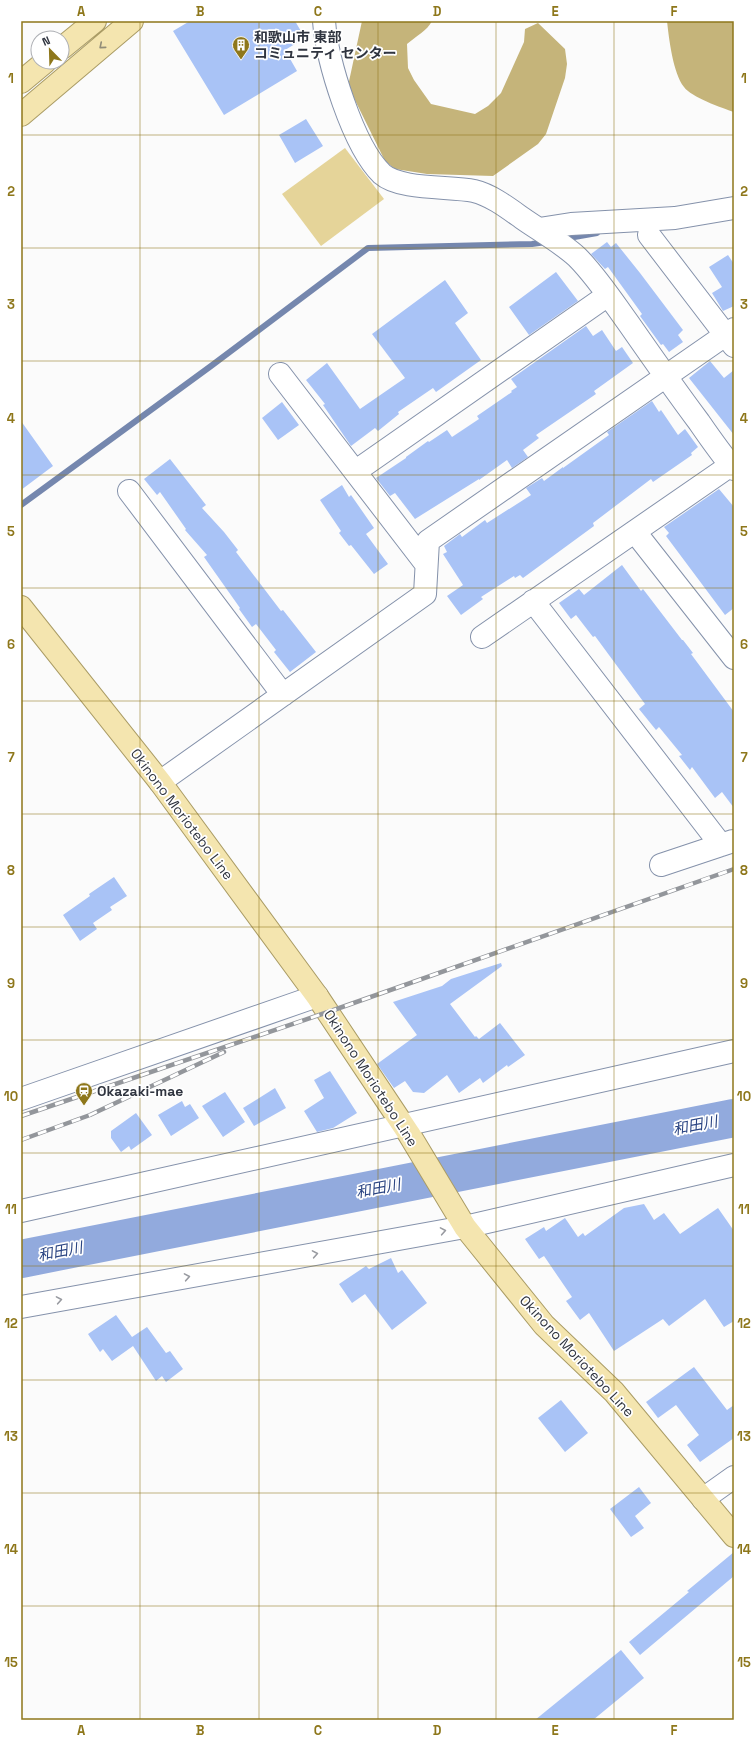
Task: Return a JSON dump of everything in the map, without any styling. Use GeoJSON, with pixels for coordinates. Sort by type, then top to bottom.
{"type":"FeatureCollection","features":[{"type":"Feature","properties":{"kind":"main road"},"geometry":{"type":"LineString","coordinates":[[70,41],[95,21]]}},
{"type":"Feature","properties":{"kind":"main road"},"geometry":{"type":"LineString","coordinates":[[21,114],[132,21]]}},
{"type":"Feature","properties":{"kind":"main road"},"geometry":{"type":"LineString","coordinates":[[21,82],[35,70]]}},
{"type":"Feature","properties":{"kind":"main road","name":"Okinono Moriotebo Line"},"geometry":{"type":"LineString","coordinates":[[21,607],[160,782],[317,996],[406,1130],[462,1221],[544,1325],[614,1392],[734,1536]]}},
{"type":"Feature","properties":{"kind":"street"},"geometry":{"type":"LineString","coordinates":[[324,21],[325,33],[335,78],[359,141],[370,160],[383,175],[397,181],[415,185],[475,191],[495,200],[576,256],[608,295],[665,377],[732,467],[482,637]]}},
{"type":"Feature","properties":{"kind":"street"},"geometry":{"type":"LineString","coordinates":[[538,229],[571,224],[675,218],[734,208]]}},
{"type":"Feature","properties":{"kind":"street"},"geometry":{"type":"LineString","coordinates":[[160,782],[425,594],[428,541],[665,377],[731,337],[649,235]]}},
{"type":"Feature","properties":{"kind":"street"},"geometry":{"type":"LineString","coordinates":[[356,471],[608,295]]}},
{"type":"Feature","properties":{"kind":"street"},"geometry":{"type":"LineString","coordinates":[[280,374],[426,564]]}},
{"type":"Feature","properties":{"kind":"street"},"geometry":{"type":"LineString","coordinates":[[129,491],[283,695]]}},
{"type":"Feature","properties":{"kind":"street"},"geometry":{"type":"LineString","coordinates":[[635,532],[734,658]]}},
{"type":"Feature","properties":{"kind":"street"},"geometry":{"type":"LineString","coordinates":[[533,601],[727,842],[661,865]]}},
{"type":"Feature","properties":{"kind":"street"},"geometry":{"type":"LineString","coordinates":[[21,1099],[317,996]]}},
{"type":"Feature","properties":{"kind":"street"},"geometry":{"type":"LineString","coordinates":[[21,1211],[406,1130],[734,1051]]}},
{"type":"Feature","properties":{"kind":"street"},"geometry":{"type":"LineString","coordinates":[[21,1307],[462,1221],[734,1165]]}},
{"type":"Feature","properties":{"kind":"street"},"geometry":{"type":"LineString","coordinates":[[703,1499],[734,1477]]}},
{"type":"Feature","properties":{"kind":"shaded area"},"geometry":{"type":"Polygon","coordinates":[[[362,21],[432,21],[424,31],[407,44],[408,68],[414,80],[431,104],[475,114],[488,106],[501,93],[524,42],[525,29],[538,23],[565,49],[567,64],[565,78],[546,134],[538,144],[493,176],[427,174],[395,169],[385,161],[348,86],[362,21]]]}},
{"type":"Feature","properties":{"kind":"shaded area"},"geometry":{"type":"Polygon","coordinates":[[[667,21],[734,21],[734,112],[693,95],[684,87],[674,65],[667,21]]]}},
{"type":"Feature","properties":{"kind":"shaded area"},"geometry":{"type":"Polygon","coordinates":[[[345,148],[384,199],[321,246],[282,194],[345,148]]]}},
{"type":"Feature","properties":{"kind":"building","name":"和歌山市 東部 コミュニティ センター"},"geometry":{"type":"Polygon","coordinates":[[[190,21],[295,21],[305,38],[285,50],[297,71],[224,115],[173,31],[190,21]]]}},
{"type":"Feature","properties":{"kind":"building"},"geometry":{"type":"Polygon","coordinates":[[[306,119],[323,146],[295,163],[279,135],[306,119]]]}},
{"type":"Feature","properties":{"kind":"building"},"geometry":{"type":"Polygon","coordinates":[[[607,242],[611,247],[616,243],[683,330],[678,335],[683,342],[669,352],[663,344],[661,345],[640,316],[642,314],[608,267],[605,269],[591,254],[607,242]]]}},
{"type":"Feature","properties":{"kind":"building"},"geometry":{"type":"Polygon","coordinates":[[[728,255],[734,264],[734,306],[723,311],[712,293],[722,287],[709,267],[728,255]]]}},
{"type":"Feature","properties":{"kind":"building"},"geometry":{"type":"Polygon","coordinates":[[[556,272],[578,301],[529,335],[509,307],[556,272]]]}},
{"type":"Feature","properties":{"kind":"building"},"geometry":{"type":"Polygon","coordinates":[[[445,280],[468,313],[455,323],[481,360],[436,392],[433,388],[398,412],[399,414],[378,431],[375,428],[351,446],[323,405],[325,404],[306,380],[327,363],[360,409],[405,378],[372,334],[445,280]]]}},
{"type":"Feature","properties":{"kind":"building"},"geometry":{"type":"Polygon","coordinates":[[[586,326],[593,336],[602,330],[616,351],[622,347],[633,363],[594,391],[596,394],[536,435],[539,438],[523,450],[528,457],[512,468],[507,460],[479,480],[415,519],[395,493],[390,496],[376,478],[428,441],[429,442],[447,430],[452,437],[479,419],[477,416],[517,387],[511,379],[586,326]]]}},
{"type":"Feature","properties":{"kind":"building"},"geometry":{"type":"Polygon","coordinates":[[[710,361],[724,378],[734,370],[734,435],[689,378],[710,361]]]}},
{"type":"Feature","properties":{"kind":"building"},"geometry":{"type":"Polygon","coordinates":[[[652,401],[659,412],[661,410],[678,435],[685,429],[698,447],[691,453],[692,455],[653,482],[651,479],[593,523],[594,526],[523,578],[520,575],[515,578],[514,576],[481,597],[483,599],[461,615],[447,596],[463,585],[443,554],[447,552],[444,546],[460,534],[462,537],[485,520],[487,523],[531,495],[526,488],[542,478],[544,481],[563,468],[609,435],[607,432],[652,401]]]}},
{"type":"Feature","properties":{"kind":"building"},"geometry":{"type":"Polygon","coordinates":[[[282,402],[299,425],[278,440],[262,418],[282,402]]]}},
{"type":"Feature","properties":{"kind":"building"},"geometry":{"type":"Polygon","coordinates":[[[21,421],[53,466],[21,490],[21,421]]]}},
{"type":"Feature","properties":{"kind":"building"},"geometry":{"type":"Polygon","coordinates":[[[170,459],[206,505],[202,508],[224,532],[238,550],[236,552],[281,611],[283,610],[316,652],[290,672],[274,652],[276,650],[256,624],[252,627],[239,609],[240,608],[204,557],[207,555],[185,530],[186,529],[160,492],[157,495],[144,479],[170,459]]]}},
{"type":"Feature","properties":{"kind":"building"},"geometry":{"type":"Polygon","coordinates":[[[342,485],[349,497],[351,495],[374,528],[366,534],[388,564],[374,574],[351,545],[349,546],[339,533],[341,531],[320,500],[342,485]]]}},
{"type":"Feature","properties":{"kind":"building"},"geometry":{"type":"Polygon","coordinates":[[[719,489],[734,507],[734,608],[725,615],[666,536],[669,533],[664,527],[719,489]]]}},
{"type":"Feature","properties":{"kind":"building"},"geometry":{"type":"Polygon","coordinates":[[[622,565],[641,591],[643,589],[693,653],[691,654],[734,712],[734,808],[722,792],[715,798],[692,767],[690,770],[679,756],[682,755],[659,727],[656,730],[639,709],[645,704],[595,636],[593,637],[576,615],[571,619],[559,603],[579,589],[584,595],[622,565]]]}},
{"type":"Feature","properties":{"kind":"building"},"geometry":{"type":"Polygon","coordinates":[[[114,877],[127,896],[110,907],[112,910],[93,923],[97,929],[80,941],[63,915],[90,896],[89,894],[114,877]]]}},
{"type":"Feature","properties":{"kind":"building"},"geometry":{"type":"Polygon","coordinates":[[[501,963],[502,966],[450,1004],[475,1037],[476,1036],[479,1039],[500,1023],[525,1055],[508,1067],[507,1065],[483,1083],[480,1078],[459,1093],[447,1075],[424,1093],[413,1092],[405,1081],[394,1088],[377,1064],[417,1035],[393,1002],[442,986],[451,979],[501,963]]]}},
{"type":"Feature","properties":{"kind":"building"},"geometry":{"type":"Polygon","coordinates":[[[330,1071],[357,1113],[333,1128],[317,1132],[304,1111],[324,1098],[314,1080],[330,1071]]]}},
{"type":"Feature","properties":{"kind":"building"},"geometry":{"type":"Polygon","coordinates":[[[275,1088],[286,1108],[254,1126],[243,1108],[275,1088]]]}},
{"type":"Feature","properties":{"kind":"building"},"geometry":{"type":"Polygon","coordinates":[[[225,1092],[245,1122],[223,1137],[202,1106],[225,1092]]]}},
{"type":"Feature","properties":{"kind":"building"},"geometry":{"type":"Polygon","coordinates":[[[182,1101],[185,1107],[190,1104],[199,1118],[171,1136],[158,1115],[182,1101]]]}},
{"type":"Feature","properties":{"kind":"building"},"geometry":{"type":"Polygon","coordinates":[[[136,1113],[152,1135],[131,1150],[129,1146],[121,1152],[111,1138],[111,1131],[136,1113]]]}},
{"type":"Feature","properties":{"kind":"building"},"geometry":{"type":"Polygon","coordinates":[[[644,1204],[654,1220],[664,1213],[680,1234],[718,1208],[734,1231],[734,1321],[724,1327],[705,1299],[669,1326],[663,1319],[614,1351],[589,1313],[580,1320],[566,1301],[572,1297],[544,1256],[539,1259],[525,1239],[544,1227],[546,1231],[565,1218],[578,1237],[583,1233],[585,1236],[624,1208],[644,1204]]]}},
{"type":"Feature","properties":{"kind":"building"},"geometry":{"type":"Polygon","coordinates":[[[391,1258],[398,1273],[402,1270],[427,1303],[392,1330],[365,1294],[352,1303],[339,1284],[366,1266],[369,1269],[391,1258]]]}},
{"type":"Feature","properties":{"kind":"building"},"geometry":{"type":"Polygon","coordinates":[[[116,1315],[132,1337],[147,1327],[166,1353],[170,1351],[183,1369],[166,1382],[162,1376],[156,1381],[133,1346],[112,1361],[103,1349],[100,1352],[88,1334],[116,1315]]]}},
{"type":"Feature","properties":{"kind":"building"},"geometry":{"type":"Polygon","coordinates":[[[694,1367],[727,1410],[734,1405],[734,1438],[700,1462],[687,1445],[699,1435],[676,1405],[658,1418],[646,1402],[694,1367]]]}},
{"type":"Feature","properties":{"kind":"building"},"geometry":{"type":"Polygon","coordinates":[[[561,1400],[588,1433],[565,1452],[538,1418],[561,1400]]]}},
{"type":"Feature","properties":{"kind":"building"},"geometry":{"type":"Polygon","coordinates":[[[639,1487],[651,1503],[635,1516],[644,1528],[631,1537],[610,1509],[639,1487]]]}},
{"type":"Feature","properties":{"kind":"building"},"geometry":{"type":"Polygon","coordinates":[[[734,1552],[734,1576],[640,1655],[629,1642],[734,1552]]]}},
{"type":"Feature","properties":{"kind":"building"},"geometry":{"type":"Polygon","coordinates":[[[621,1650],[644,1678],[593,1720],[535,1720],[621,1650]]]}},
{"type":"Feature","properties":{"kind":"waterway"},"geometry":{"type":"LineString","coordinates":[[563,239],[597,233]]}},
{"type":"Feature","properties":{"kind":"waterway"},"geometry":{"type":"LineString","coordinates":[[21,505],[211,366],[368,248],[532,244],[546,242]]}},
{"type":"Feature","properties":{"kind":"waterway","name":"和田川"},"geometry":{"type":"LineString","coordinates":[[21,1259],[734,1118]]}},
{"type":"Feature","properties":{"kind":"railway"},"geometry":{"type":"LineString","coordinates":[[21,1116],[328,1012],[734,869]]}},
{"type":"Feature","properties":{"kind":"railway"},"geometry":{"type":"LineString","coordinates":[[21,1140],[90,1115],[224,1052]]}},
{"type":"Feature","properties":{"kind":"place","name":"和歌山市 東部 コミュニティ センター"},"geometry":{"type":"Point","coordinates":[241,60]}},
{"type":"Feature","properties":{"kind":"place","name":"Okazaki-mae"},"geometry":{"type":"Point","coordinates":[84,1106]}}]}
